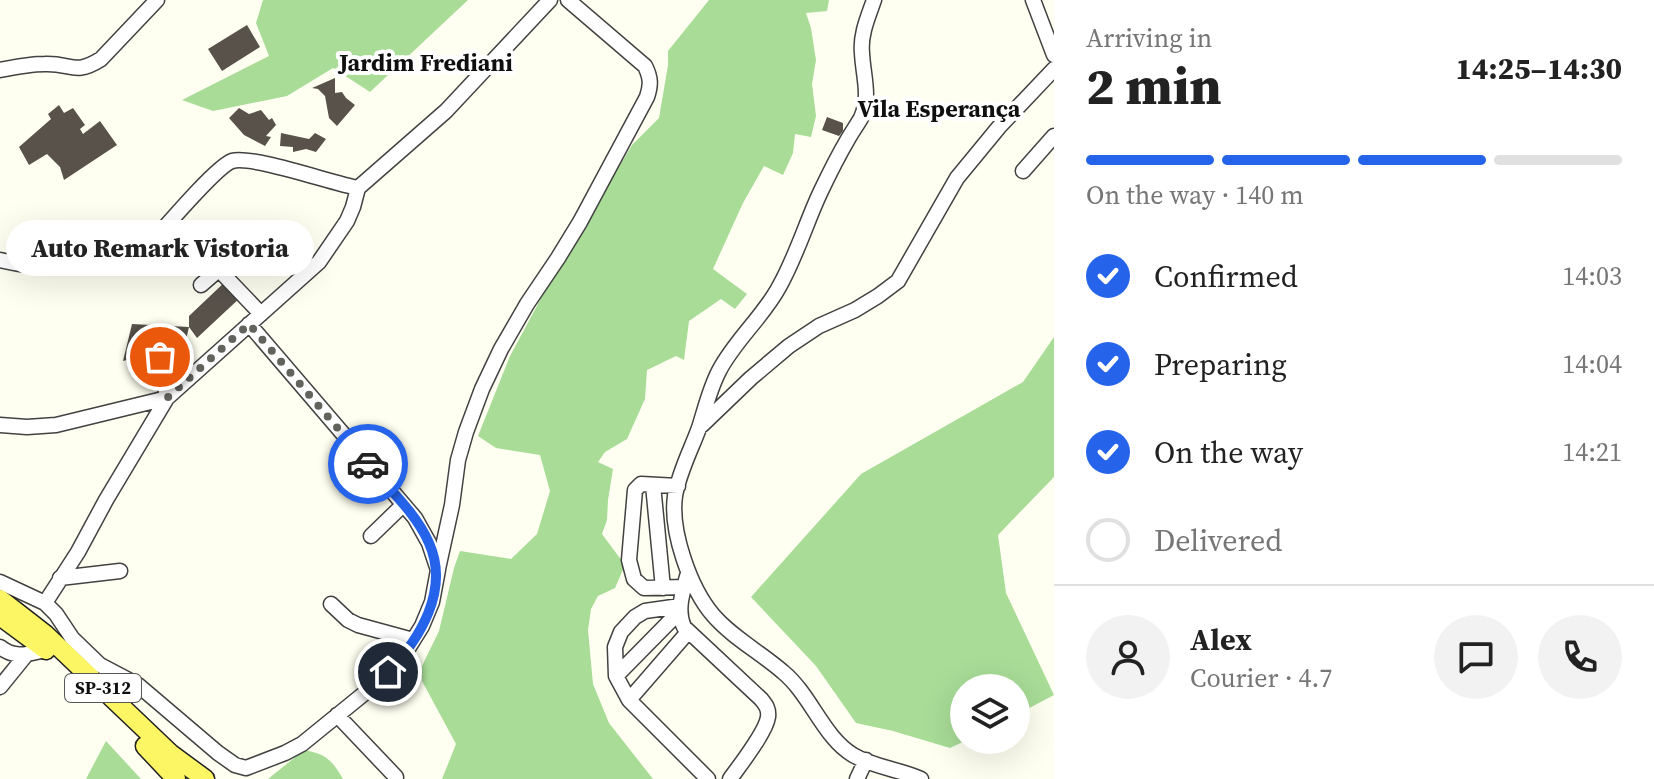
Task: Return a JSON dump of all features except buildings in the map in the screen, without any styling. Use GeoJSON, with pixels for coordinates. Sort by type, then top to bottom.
{"type":"FeatureCollection","features":[{"type":"Feature","properties":{"kind":"main road","name":"SP-312"},"geometry":{"type":"LineString","coordinates":[[0,599],[45,634],[171,754],[205,779]]}},
{"type":"Feature","properties":{"kind":"main road","name":"SP-312"},"geometry":{"type":"LineString","coordinates":[[0,616],[45,650],[176,779]]}},
{"type":"Feature","properties":{"kind":"street"},"geometry":{"type":"LineString","coordinates":[[0,70],[48,63],[74,69],[89,67],[101,59],[157,0]]}},
{"type":"Feature","properties":{"kind":"street"},"geometry":{"type":"LineString","coordinates":[[45,603],[167,398],[319,262],[347,221],[358,188],[446,111],[550,0]]}},
{"type":"Feature","properties":{"kind":"street"},"geometry":{"type":"LineString","coordinates":[[0,582],[45,603],[72,638],[100,665],[138,685],[218,753],[235,765],[246,768],[302,744],[371,688],[404,655],[432,602],[458,460],[482,389],[527,304],[580,222],[651,85],[645,66],[568,0]]}},
{"type":"Feature","properties":{"kind":"street"},"geometry":{"type":"LineString","coordinates":[[730,779],[763,729],[768,718],[768,707],[681,623],[680,609],[686,580],[675,521],[675,499],[720,370],[779,288],[822,189],[866,104],[862,42],[874,0]]}},
{"type":"Feature","properties":{"kind":"street"},"geometry":{"type":"LineString","coordinates":[[1033,0],[1054,55]]}},
{"type":"Feature","properties":{"kind":"street"},"geometry":{"type":"LineString","coordinates":[[699,428],[789,346],[819,326],[855,310],[891,288],[905,270],[957,178],[999,127],[1054,69]]}},
{"type":"Feature","properties":{"kind":"street"},"geometry":{"type":"LineString","coordinates":[[1023,171],[1054,136]]}},
{"type":"Feature","properties":{"kind":"street"},"geometry":{"type":"LineString","coordinates":[[0,260],[31,267],[132,259],[142,253],[217,171],[235,160],[257,162],[358,188]]}},
{"type":"Feature","properties":{"kind":"street"},"geometry":{"type":"LineString","coordinates":[[201,285],[216,272],[221,272],[255,319],[415,518],[429,543],[438,570]]}},
{"type":"Feature","properties":{"kind":"street"},"geometry":{"type":"LineString","coordinates":[[160,357],[167,398]]}},
{"type":"Feature","properties":{"kind":"street"},"geometry":{"type":"LineString","coordinates":[[0,425],[56,425],[167,398]]}},
{"type":"Feature","properties":{"kind":"street"},"geometry":{"type":"LineString","coordinates":[[678,486],[641,484],[635,490],[629,560],[634,579],[644,588],[663,588],[686,580]]}},
{"type":"Feature","properties":{"kind":"street"},"geometry":{"type":"LineString","coordinates":[[653,485],[663,588]]}},
{"type":"Feature","properties":{"kind":"street"},"geometry":{"type":"LineString","coordinates":[[371,536],[403,505]]}},
{"type":"Feature","properties":{"kind":"street"},"geometry":{"type":"LineString","coordinates":[[60,578],[120,571]]}},
{"type":"Feature","properties":{"kind":"street"},"geometry":{"type":"LineString","coordinates":[[686,580],[712,614],[792,679],[834,738],[853,755],[921,779]]}},
{"type":"Feature","properties":{"kind":"street"},"geometry":{"type":"LineString","coordinates":[[331,604],[358,625],[413,640]]}},
{"type":"Feature","properties":{"kind":"street"},"geometry":{"type":"LineString","coordinates":[[616,676],[680,609]]}},
{"type":"Feature","properties":{"kind":"street"},"geometry":{"type":"LineString","coordinates":[[680,609],[645,611],[621,632],[615,647],[616,676],[629,700],[708,779]]}},
{"type":"Feature","properties":{"kind":"street"},"geometry":{"type":"LineString","coordinates":[[629,700],[688,632]]}},
{"type":"Feature","properties":{"kind":"street"},"geometry":{"type":"LineString","coordinates":[[0,647],[17,656],[45,650]]}},
{"type":"Feature","properties":{"kind":"street"},"geometry":{"type":"LineString","coordinates":[[0,687],[26,655]]}},
{"type":"Feature","properties":{"kind":"street"},"geometry":{"type":"LineString","coordinates":[[100,665],[102,687]]}},
{"type":"Feature","properties":{"kind":"street"},"geometry":{"type":"LineString","coordinates":[[337,715],[396,777]]}},
{"type":"Feature","properties":{"kind":"street"},"geometry":{"type":"LineString","coordinates":[[857,779],[866,760]]}},
{"type":"Feature","properties":{"kind":"green space"},"geometry":{"type":"Polygon","coordinates":[[[263,0],[468,0],[370,92],[333,68],[287,96],[213,111],[182,100],[269,56],[256,23],[263,0]]]}},
{"type":"Feature","properties":{"kind":"green space"},"geometry":{"type":"Polygon","coordinates":[[[709,0],[829,0],[827,11],[806,13],[816,60],[812,84],[816,116],[811,137],[795,134],[793,153],[783,175],[764,166],[743,203],[713,269],[747,294],[735,309],[721,299],[689,321],[684,360],[676,356],[647,370],[645,399],[627,439],[605,452],[598,462],[613,469],[607,520],[602,534],[625,565],[615,588],[598,596],[591,609],[588,630],[593,684],[609,723],[653,779],[442,779],[456,744],[422,681],[422,666],[439,631],[460,551],[511,559],[537,534],[550,491],[540,455],[496,448],[478,436],[510,356],[553,276],[632,145],[659,118],[668,51],[709,0]]]}},
{"type":"Feature","properties":{"kind":"green space"},"geometry":{"type":"Polygon","coordinates":[[[1054,337],[1054,477],[998,535],[1006,593],[1054,695],[1030,708],[1030,674],[950,674],[950,748],[856,723],[816,666],[751,597],[861,474],[1023,382],[1054,337]]]}},
{"type":"Feature","properties":{"kind":"green space"},"geometry":{"type":"Polygon","coordinates":[[[106,741],[141,779],[86,779],[106,741]]]}},
{"type":"Feature","properties":{"kind":"green space"},"geometry":{"type":"Polygon","coordinates":[[[304,750],[328,759],[343,779],[268,779],[304,750]]]}},
{"type":"Feature","properties":{"kind":"way so far"},"geometry":{"type":"LineString","coordinates":[[160,357],[167,398],[249,324],[368,464]]}},
{"type":"Feature","properties":{"kind":"place","name":"Auto Remark Vistoria"},"geometry":{"type":"Point","coordinates":[160,357]}},
{"type":"Feature","properties":{"kind":"district","name":"Jardim Frediani"},"geometry":{"type":"Point","coordinates":[426,63]}},
{"type":"Feature","properties":{"kind":"district","name":"Vila Esperança"},"geometry":{"type":"Point","coordinates":[939,109]}},
{"type":"Feature","properties":{"kind":"route"},"geometry":{"type":"LineString","coordinates":[[368,464],[415,518],[429,543],[438,570],[432,602],[422,626],[404,655],[388,672]]}}]}
